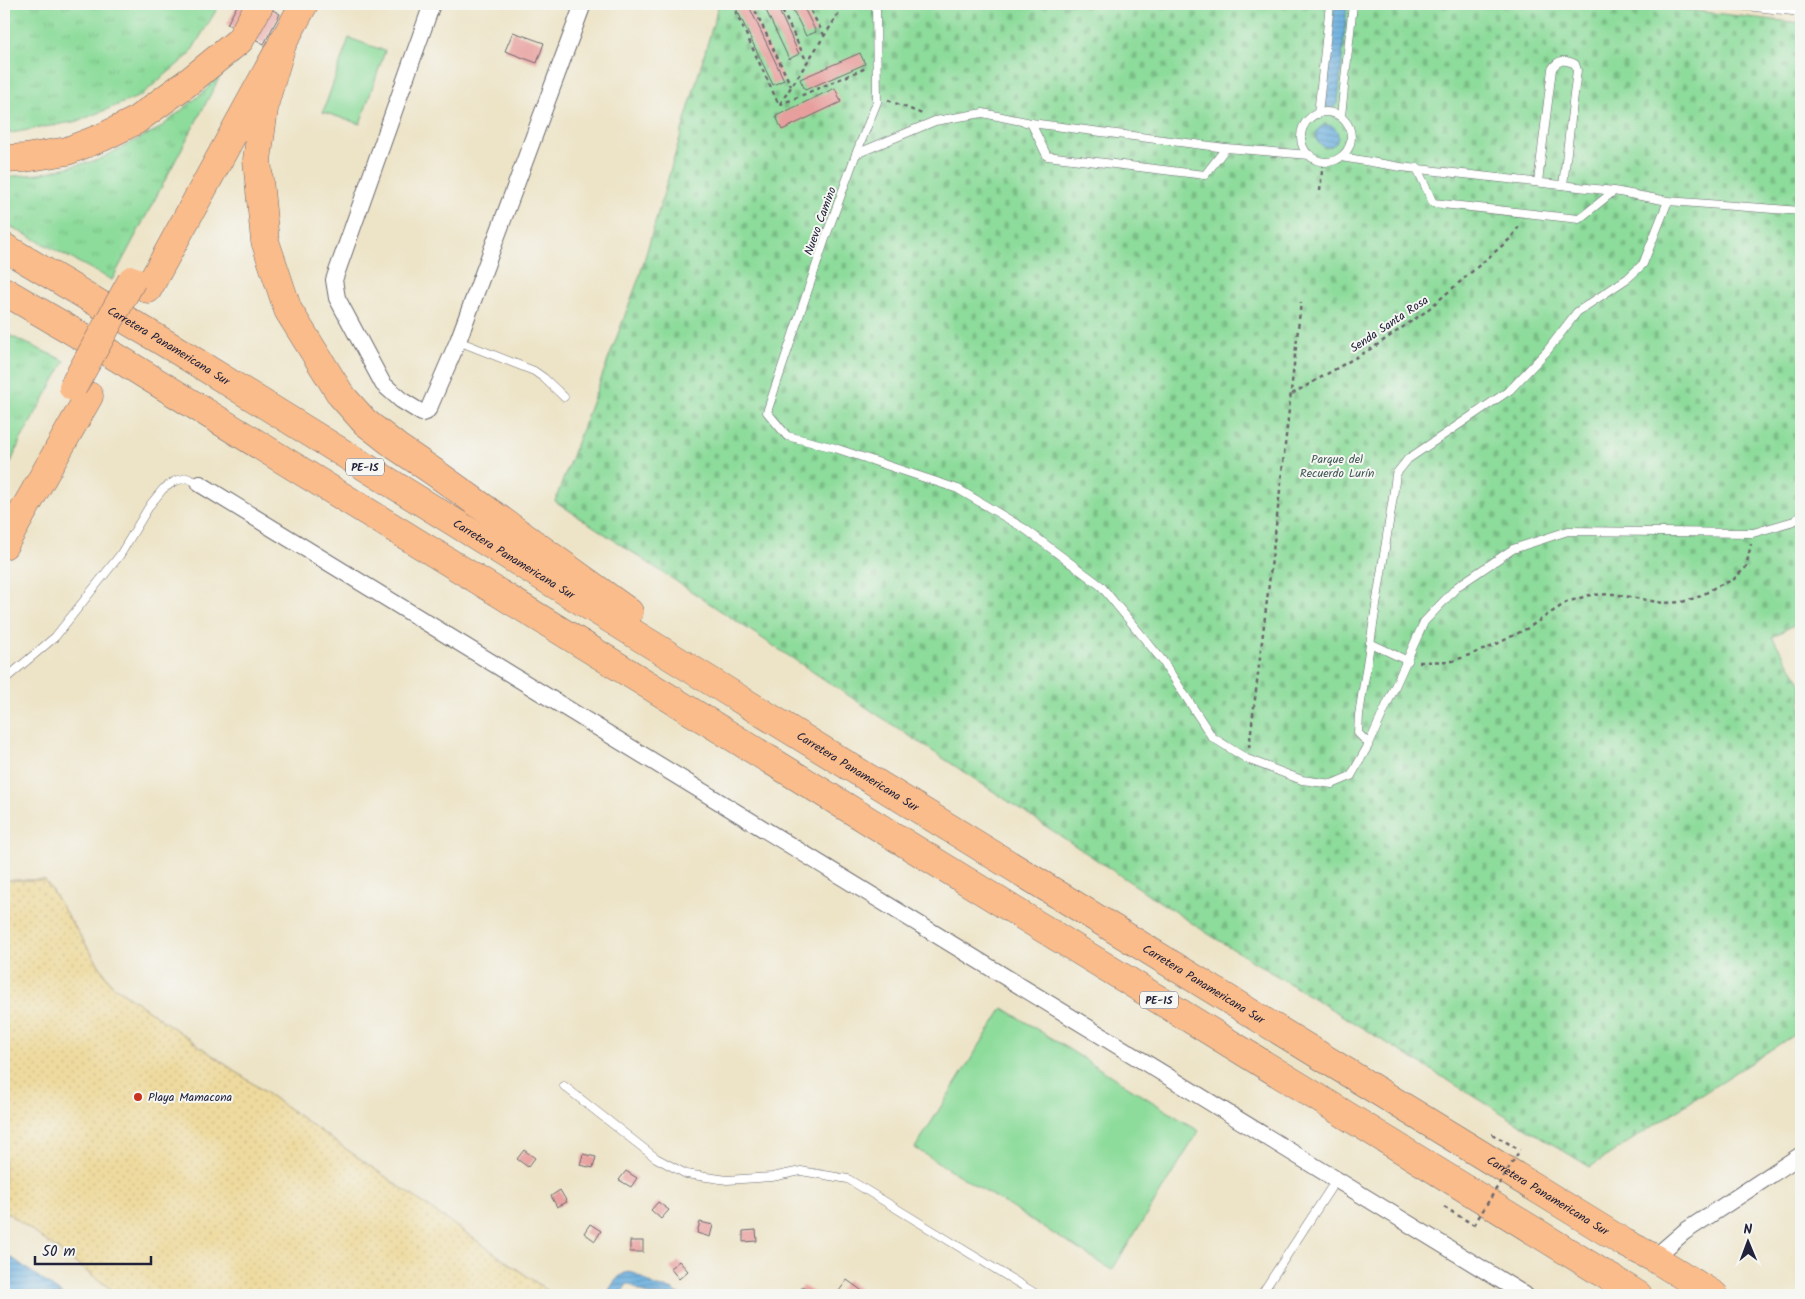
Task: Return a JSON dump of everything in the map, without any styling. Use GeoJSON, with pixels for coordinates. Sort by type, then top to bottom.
{"type":"FeatureCollection","features":[{"type":"Feature","properties":{"kind":"highway"},"geometry":{"type":"LineString","coordinates":[[4,159],[25,158],[67,151],[103,137],[135,121],[191,80],[240,40],[260,4]]}},
{"type":"Feature","properties":{"kind":"highway"},"geometry":{"type":"LineString","coordinates":[[4,544],[81,392],[140,284],[304,4]]}},
{"type":"Feature","properties":{"kind":"highway"},"geometry":{"type":"LineString","coordinates":[[284,41],[265,102],[258,160],[265,241],[288,310],[341,395],[365,422],[391,442],[614,599],[725,690]]}},
{"type":"Feature","properties":{"kind":"highway","name":"Carretera Panamericana Sur"},"geometry":{"type":"LineString","coordinates":[[4,247],[175,348],[725,690],[1625,1243],[1654,1258],[1714,1295]]}},
{"type":"Feature","properties":{"kind":"highway","name":"PE-1S"},"geometry":{"type":"LineString","coordinates":[[4,291],[108,352],[1638,1295]]}},
{"type":"Feature","properties":{"kind":"highway"},"geometry":{"type":"LineString","coordinates":[[4,306],[108,352]]}},
{"type":"Feature","properties":{"kind":"highway"},"geometry":{"type":"LineString","coordinates":[[4,508],[81,392]]}},
{"type":"Feature","properties":{"kind":"street"},"geometry":{"type":"LineString","coordinates":[[432,4],[334,280],[337,298],[383,384],[401,400],[422,413],[426,412],[428,408],[458,340],[583,4]]}},
{"type":"Feature","properties":{"kind":"street"},"geometry":{"type":"LineString","coordinates":[[200,484],[1524,1295]]}},
{"type":"Feature","properties":{"kind":"street"},"geometry":{"type":"LineString","coordinates":[[1654,1258],[1684,1232],[1801,1155]]}},
{"type":"Feature","properties":{"kind":"lane","name":"Nuevo Camino"},"geometry":{"type":"LineString","coordinates":[[876,4],[877,102],[856,154],[767,412],[787,436],[835,448],[958,489],[1025,529],[1101,586],[1162,660],[1212,737],[1247,759]]}},
{"type":"Feature","properties":{"kind":"lane"},"geometry":{"type":"LineString","coordinates":[[1318,114],[1330,4]]}},
{"type":"Feature","properties":{"kind":"lane"},"geometry":{"type":"LineString","coordinates":[[1341,116],[1352,4]]}},
{"type":"Feature","properties":{"kind":"lane"},"geometry":{"type":"LineString","coordinates":[[1728,4],[1801,12]]}},
{"type":"Feature","properties":{"kind":"lane"},"geometry":{"type":"LineString","coordinates":[[1538,182],[1552,69],[1561,60],[1575,64],[1577,70],[1562,185]]}},
{"type":"Feature","properties":{"kind":"lane"},"geometry":{"type":"LineString","coordinates":[[856,154],[935,121],[983,113],[1031,123],[1226,148],[1310,155],[1323,161],[1341,157],[1347,151],[1350,144],[1351,137],[1346,122],[1341,116],[1328,112],[1318,114],[1308,120],[1302,134],[1305,149],[1310,155]]}},
{"type":"Feature","properties":{"kind":"lane"},"geometry":{"type":"LineString","coordinates":[[1031,123],[1047,156],[1205,175],[1226,148]]}},
{"type":"Feature","properties":{"kind":"lane"},"geometry":{"type":"LineString","coordinates":[[1341,157],[1417,168],[1614,191],[1668,201],[1801,211]]}},
{"type":"Feature","properties":{"kind":"lane"},"geometry":{"type":"LineString","coordinates":[[1417,168],[1433,203],[1579,218],[1614,191]]}},
{"type":"Feature","properties":{"kind":"lane"},"geometry":{"type":"LineString","coordinates":[[1369,744],[1358,733],[1359,715],[1396,474],[1408,459],[1510,390],[1547,351],[1577,312],[1628,278],[1643,264],[1668,201]]}},
{"type":"Feature","properties":{"kind":"lane"},"geometry":{"type":"LineString","coordinates":[[458,340],[534,371],[564,397]]}},
{"type":"Feature","properties":{"kind":"lane"},"geometry":{"type":"LineString","coordinates":[[4,680],[55,637],[120,555],[150,505],[162,490],[174,480],[187,478],[200,484]]}},
{"type":"Feature","properties":{"kind":"lane"},"geometry":{"type":"LineString","coordinates":[[1247,759],[1302,780],[1332,784],[1351,776],[1369,744],[1424,622],[1458,586],[1513,549],[1568,531],[1753,533],[1794,521],[1801,516]]}},
{"type":"Feature","properties":{"kind":"lane"},"geometry":{"type":"LineString","coordinates":[[1370,643],[1408,661]]}},
{"type":"Feature","properties":{"kind":"lane"},"geometry":{"type":"LineString","coordinates":[[564,1086],[656,1158],[686,1174],[727,1180],[772,1177],[801,1171],[848,1178],[1038,1295]]}},
{"type":"Feature","properties":{"kind":"lane"},"geometry":{"type":"LineString","coordinates":[[1261,1295],[1336,1180]]}},
{"type":"Feature","properties":{"kind":"path"},"geometry":{"type":"LineString","coordinates":[[732,4],[779,105]]}},
{"type":"Feature","properties":{"kind":"path"},"geometry":{"type":"LineString","coordinates":[[752,4],[791,86]]}},
{"type":"Feature","properties":{"kind":"path"},"geometry":{"type":"LineString","coordinates":[[779,4],[807,62]]}},
{"type":"Feature","properties":{"kind":"path"},"geometry":{"type":"LineString","coordinates":[[807,4],[824,36]]}},
{"type":"Feature","properties":{"kind":"path"},"geometry":{"type":"LineString","coordinates":[[779,105],[845,4]]}},
{"type":"Feature","properties":{"kind":"path"},"geometry":{"type":"LineString","coordinates":[[779,105],[877,64]]}},
{"type":"Feature","properties":{"kind":"path"},"geometry":{"type":"LineString","coordinates":[[877,96],[935,121]]}},
{"type":"Feature","properties":{"kind":"path"},"geometry":{"type":"LineString","coordinates":[[1320,191],[1323,161]]}},
{"type":"Feature","properties":{"kind":"path","name":"Senda Santa Rosa"},"geometry":{"type":"LineString","coordinates":[[1292,394],[1374,347],[1425,312],[1511,238],[1528,213]]}},
{"type":"Feature","properties":{"kind":"path"},"geometry":{"type":"LineString","coordinates":[[1247,759],[1292,394],[1301,302]]}},
{"type":"Feature","properties":{"kind":"path"},"geometry":{"type":"LineString","coordinates":[[1408,661],[1453,661],[1491,647],[1528,628],[1567,602],[1590,595],[1613,594],[1663,604],[1682,602],[1701,596],[1717,586],[1733,580],[1746,567],[1753,533]]}},
{"type":"Feature","properties":{"kind":"path"},"geometry":{"type":"LineString","coordinates":[[1444,1207],[1474,1225],[1520,1150],[1492,1134]]}},
{"type":"Feature","properties":{"kind":"sand","name":"Playa Mamacona"},"geometry":{"type":"Polygon","coordinates":[[[4,880],[45,880],[111,984],[554,1295],[119,1295],[4,1210],[4,880]]]}},
{"type":"Feature","properties":{"kind":"green space"},"geometry":{"type":"Polygon","coordinates":[[[4,4],[220,4],[189,55],[140,96],[78,121],[6,134],[4,133],[4,4]]]}},
{"type":"Feature","properties":{"kind":"green space","name":"Parque del Recuerdo Lurín"},"geometry":{"type":"Polygon","coordinates":[[[719,4],[1634,4],[1801,23],[1801,621],[1772,637],[1801,682],[1801,1030],[1590,1167],[1210,935],[555,501],[639,278],[719,4]]]}},
{"type":"Feature","properties":{"kind":"green space"},"geometry":{"type":"Polygon","coordinates":[[[349,38],[385,51],[360,124],[323,112],[349,38]]]}},
{"type":"Feature","properties":{"kind":"green space"},"geometry":{"type":"Polygon","coordinates":[[[225,67],[112,280],[4,223],[4,177],[39,174],[98,160],[160,128],[206,90],[225,67]]]}},
{"type":"Feature","properties":{"kind":"green space"},"geometry":{"type":"Polygon","coordinates":[[[4,333],[65,361],[20,441],[4,479],[4,333]]]}},
{"type":"Feature","properties":{"kind":"green space"},"geometry":{"type":"Polygon","coordinates":[[[1003,1008],[1199,1131],[1112,1270],[915,1148],[1003,1008]]]}},
{"type":"Feature","properties":{"kind":"water"},"geometry":{"type":"Polygon","coordinates":[[[1335,4],[1347,4],[1338,102],[1333,108],[1326,106],[1324,101],[1335,4]]]}},
{"type":"Feature","properties":{"kind":"water"},"geometry":{"type":"Polygon","coordinates":[[[1327,125],[1335,128],[1338,136],[1335,144],[1327,147],[1319,144],[1316,136],[1319,128],[1327,125]]]}},
{"type":"Feature","properties":{"kind":"water"},"geometry":{"type":"Polygon","coordinates":[[[4,1252],[63,1295],[4,1295],[4,1252]]]}},
{"type":"Feature","properties":{"kind":"water"},"geometry":{"type":"Polygon","coordinates":[[[629,1272],[636,1274],[657,1287],[671,1289],[680,1295],[647,1295],[627,1284],[620,1295],[606,1295],[621,1275],[629,1272]]]}},
{"type":"Feature","properties":{"kind":"building"},"geometry":{"type":"Polygon","coordinates":[[[238,4],[262,4],[280,14],[264,44],[227,24],[238,4]]]}},
{"type":"Feature","properties":{"kind":"building"},"geometry":{"type":"Polygon","coordinates":[[[734,4],[748,4],[784,80],[773,85],[734,4]]]}},
{"type":"Feature","properties":{"kind":"building"},"geometry":{"type":"Polygon","coordinates":[[[763,4],[776,4],[799,54],[789,59],[763,4]]]}},
{"type":"Feature","properties":{"kind":"building"},"geometry":{"type":"Polygon","coordinates":[[[790,4],[802,4],[816,32],[806,36],[790,4]]]}},
{"type":"Feature","properties":{"kind":"building"},"geometry":{"type":"Polygon","coordinates":[[[513,32],[544,43],[537,63],[505,51],[513,32]]]}},
{"type":"Feature","properties":{"kind":"building"},"geometry":{"type":"Polygon","coordinates":[[[860,53],[865,64],[805,90],[800,79],[860,53]]]}},
{"type":"Feature","properties":{"kind":"building"},"geometry":{"type":"Polygon","coordinates":[[[835,88],[841,102],[782,130],[776,116],[835,88]]]}},
{"type":"Feature","properties":{"kind":"building"},"geometry":{"type":"Polygon","coordinates":[[[524,1150],[535,1158],[528,1167],[517,1159],[524,1150]]]}},
{"type":"Feature","properties":{"kind":"building"},"geometry":{"type":"Polygon","coordinates":[[[583,1154],[596,1157],[593,1168],[580,1165],[583,1154]]]}},
{"type":"Feature","properties":{"kind":"building"},"geometry":{"type":"Polygon","coordinates":[[[626,1171],[637,1178],[631,1187],[619,1180],[626,1171]]]}},
{"type":"Feature","properties":{"kind":"building"},"geometry":{"type":"Polygon","coordinates":[[[560,1190],[567,1202],[557,1207],[551,1196],[560,1190]]]}},
{"type":"Feature","properties":{"kind":"building"},"geometry":{"type":"Polygon","coordinates":[[[658,1202],[669,1210],[661,1219],[651,1210],[658,1202]]]}},
{"type":"Feature","properties":{"kind":"building"},"geometry":{"type":"Polygon","coordinates":[[[700,1222],[713,1225],[710,1237],[697,1233],[700,1222]]]}},
{"type":"Feature","properties":{"kind":"building"},"geometry":{"type":"Polygon","coordinates":[[[590,1224],[601,1231],[595,1241],[584,1233],[590,1224]]]}},
{"type":"Feature","properties":{"kind":"building"},"geometry":{"type":"Polygon","coordinates":[[[756,1230],[757,1241],[743,1242],[743,1231],[756,1230]]]}},
{"type":"Feature","properties":{"kind":"building"},"geometry":{"type":"Polygon","coordinates":[[[630,1241],[643,1241],[643,1252],[630,1252],[630,1241]]]}},
{"type":"Feature","properties":{"kind":"building"},"geometry":{"type":"Polygon","coordinates":[[[679,1261],[688,1271],[679,1279],[670,1268],[679,1261]]]}},
{"type":"Feature","properties":{"kind":"building"},"geometry":{"type":"Polygon","coordinates":[[[847,1280],[868,1295],[845,1295],[839,1291],[847,1280]]]}},
{"type":"Feature","properties":{"kind":"building"},"geometry":{"type":"Polygon","coordinates":[[[803,1286],[818,1295],[797,1295],[803,1286]]]}},
{"type":"Feature","properties":{"kind":"place","name":"Playa Mamacona"},"geometry":{"type":"Point","coordinates":[138,1097]}}]}
